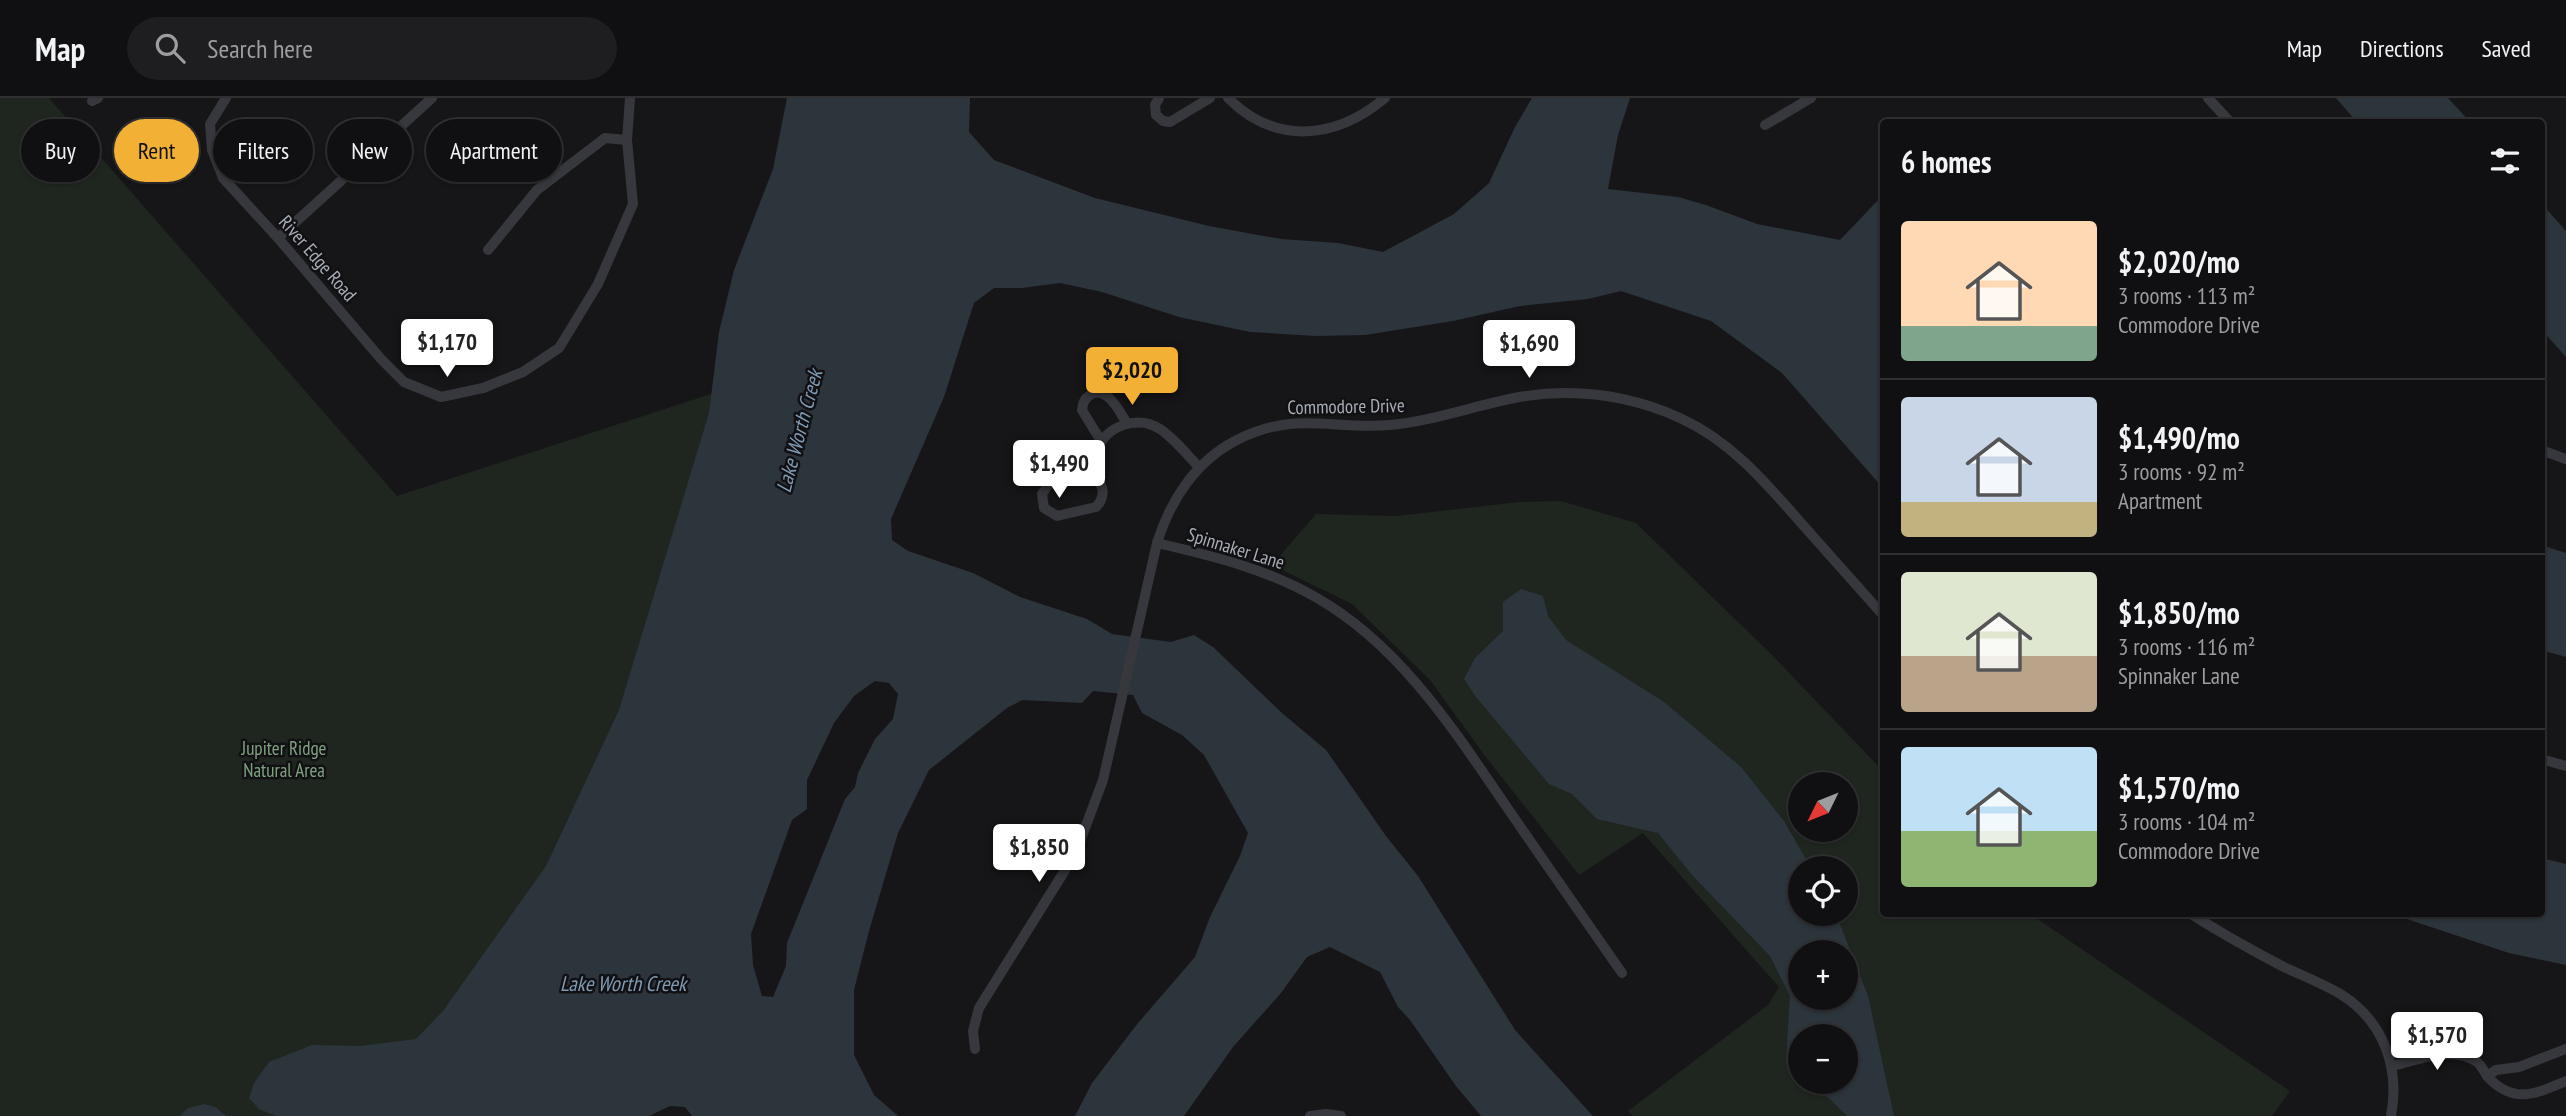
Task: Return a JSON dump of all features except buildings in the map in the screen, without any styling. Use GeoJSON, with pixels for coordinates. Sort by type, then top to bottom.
{"type":"FeatureCollection","features":[{"type":"Feature","properties":{"kind":"street","name":"River Edge Road"},"geometry":{"type":"LineString","coordinates":[[226,98],[210,124],[212,150],[223,178],[381,359],[404,382],[441,397],[483,388],[523,372],[559,348],[598,284],[634,204],[627,140],[630,98]]}},
{"type":"Feature","properties":{"kind":"street"},"geometry":{"type":"LineString","coordinates":[[278,238],[432,98]]}},
{"type":"Feature","properties":{"kind":"street"},"geometry":{"type":"LineString","coordinates":[[1159,98],[1155,105],[1156,115],[1163,121],[1170,122],[1210,98]]}},
{"type":"Feature","properties":{"kind":"street"},"geometry":{"type":"LineString","coordinates":[[1228,98],[1245,115],[1278,130],[1309,131],[1327,129],[1366,114],[1385,98]]}},
{"type":"Feature","properties":{"kind":"street"},"geometry":{"type":"LineString","coordinates":[[1765,125],[1811,98]]}},
{"type":"Feature","properties":{"kind":"street"},"geometry":{"type":"LineString","coordinates":[[2208,98],[2227,119]]}},
{"type":"Feature","properties":{"kind":"street"},"geometry":{"type":"LineString","coordinates":[[488,250],[537,190],[581,155],[605,138],[627,140]]}},
{"type":"Feature","properties":{"kind":"street"},"geometry":{"type":"LineString","coordinates":[[1101,441],[1082,410],[1083,402],[1088,396],[1103,393],[1110,398],[1127,423]]}},
{"type":"Feature","properties":{"kind":"street","name":"Commodore Drive"},"geometry":{"type":"LineString","coordinates":[[1157,543],[1166,516],[1177,496],[1199,467],[1232,442],[1252,433],[1296,422],[1393,425],[1518,398],[1556,393],[1598,395],[1627,400],[1681,419],[1707,433],[1745,462],[1880,612]]}},
{"type":"Feature","properties":{"kind":"street"},"geometry":{"type":"LineString","coordinates":[[1093,476],[1050,482],[1042,494],[1044,508],[1057,516],[1096,507],[1104,495],[1103,487],[1093,476],[1095,455],[1101,441],[1113,429],[1127,423],[1147,424],[1161,430],[1199,467]]}},
{"type":"Feature","properties":{"kind":"street"},"geometry":{"type":"LineString","coordinates":[[2545,451],[2566,459]]}},
{"type":"Feature","properties":{"kind":"street","name":"Spinnaker Lane"},"geometry":{"type":"LineString","coordinates":[[975,1049],[973,1031],[979,1008],[1055,888],[1081,839],[1103,780],[1157,543],[1220,558],[1284,580],[1344,615],[1385,649],[1420,688],[1469,753],[1622,973]]}},
{"type":"Feature","properties":{"kind":"street"},"geometry":{"type":"LineString","coordinates":[[2545,760],[2566,766]]}},
{"type":"Feature","properties":{"kind":"street"},"geometry":{"type":"LineString","coordinates":[[2196,917],[2354,1003],[2376,1027],[2387,1049],[2395,1085],[2391,1116]]}},
{"type":"Feature","properties":{"kind":"street"},"geometry":{"type":"LineString","coordinates":[[2487,1076],[2496,1070],[2519,1067],[2566,1049]]}},
{"type":"Feature","properties":{"kind":"street"},"geometry":{"type":"LineString","coordinates":[[2392,1066],[2440,1055],[2457,1055],[2478,1063],[2499,1087],[2521,1095],[2538,1093],[2566,1081]]}},
{"type":"Feature","properties":{"kind":"street"},"geometry":{"type":"LineString","coordinates":[[1310,1116],[1342,1116]]}},
{"type":"Feature","properties":{"kind":"green space","name":"Jupiter Ridge Natural Area"},"geometry":{"type":"Polygon","coordinates":[[[0,98],[49,98],[67,119],[21,119],[21,182],[100,182],[100,156],[114,172],[114,182],[122,182],[397,496],[720,391],[605,767],[474,1000],[353,1116],[0,1116],[0,98]]]}},
{"type":"Feature","properties":{"kind":"green space"},"geometry":{"type":"Polygon","coordinates":[[[1561,501],[1636,523],[1772,655],[1880,768],[1880,917],[2034,917],[2290,1091],[2272,1116],[1633,1116],[1628,1111],[1768,1005],[1779,987],[1643,833],[1579,875],[1485,756],[1430,680],[1352,604],[1272,565],[1316,514],[1397,516],[1519,502],[1561,501]]]}},
{"type":"Feature","properties":{"kind":"water","name":"Lake Worth Creek"},"geometry":{"type":"Polygon","coordinates":[[[787,98],[970,98],[969,132],[994,160],[1095,198],[1209,226],[1281,239],[1338,243],[1383,252],[1454,214],[1489,183],[1532,98],[1630,98],[1618,135],[1608,189],[1678,197],[1757,224],[1840,240],[1880,198],[1880,485],[1782,373],[1711,321],[1621,291],[1588,299],[1520,306],[1453,321],[1365,335],[1316,336],[1250,332],[1179,317],[1102,292],[1060,283],[1022,288],[994,288],[974,303],[944,397],[891,519],[892,540],[908,551],[973,573],[1020,597],[1087,619],[1112,634],[1171,642],[1194,635],[1213,647],[1282,713],[1326,750],[1386,836],[1418,876],[1515,1030],[1593,1116],[1481,1116],[1398,1007],[1380,972],[1330,947],[1307,957],[1281,993],[1233,1047],[1184,1116],[1075,1116],[1092,1083],[1138,1023],[1195,957],[1248,833],[1204,755],[1182,735],[1142,713],[1133,695],[1093,691],[1082,703],[1022,700],[1007,708],[929,770],[898,833],[854,990],[854,1055],[874,1095],[898,1116],[692,1116],[685,1107],[670,1106],[649,1116],[276,1116],[259,1109],[249,1098],[254,1083],[269,1062],[312,1045],[360,1046],[416,1039],[443,1011],[546,866],[619,710],[709,413],[719,332],[734,270],[773,169],[787,98]],[[875,681],[854,696],[834,723],[807,780],[807,809],[792,820],[751,934],[753,965],[762,996],[773,997],[786,966],[787,943],[845,799],[855,787],[858,773],[875,739],[893,719],[898,694],[889,683],[875,681]]]}},
{"type":"Feature","properties":{"kind":"water"},"geometry":{"type":"Polygon","coordinates":[[[2336,98],[2448,98],[2467,119],[2354,119],[2336,98]]]}},
{"type":"Feature","properties":{"kind":"water"},"geometry":{"type":"Polygon","coordinates":[[[2545,207],[2566,231],[2566,357],[2545,333],[2545,207]]]}},
{"type":"Feature","properties":{"kind":"water"},"geometry":{"type":"Polygon","coordinates":[[[2545,546],[2566,553],[2566,657],[2545,651],[2545,546]]]}},
{"type":"Feature","properties":{"kind":"water"},"geometry":{"type":"Polygon","coordinates":[[[1521,589],[1543,596],[1548,616],[1566,640],[1664,702],[1741,767],[1784,821],[1788,828],[1788,842],[1796,842],[1804,856],[1788,856],[1788,926],[1841,926],[1846,940],[1788,940],[1788,992],[1770,956],[1693,876],[1658,833],[1597,819],[1572,794],[1549,784],[1464,679],[1475,658],[1503,631],[1503,602],[1521,589]]]}},
{"type":"Feature","properties":{"kind":"water"},"geometry":{"type":"Polygon","coordinates":[[[2545,859],[2566,864],[2566,965],[2509,953],[2401,917],[2545,917],[2545,859]]]}},
{"type":"Feature","properties":{"kind":"water"},"geometry":{"type":"Polygon","coordinates":[[[1858,970],[1868,996],[1894,1116],[1847,1116],[1829,1098],[1821,1094],[1858,1094],[1858,1024],[1788,1024],[1789,1010],[1858,1010],[1858,970]]]}},
{"type":"Feature","properties":{"kind":"water"},"geometry":{"type":"Polygon","coordinates":[[[1788,1028],[1788,1064],[1786,1060],[1788,1028]]]}},
{"type":"Feature","properties":{"kind":"water"},"geometry":{"type":"Polygon","coordinates":[[[204,1104],[215,1107],[226,1116],[180,1116],[188,1108],[204,1104]]]}}]}
